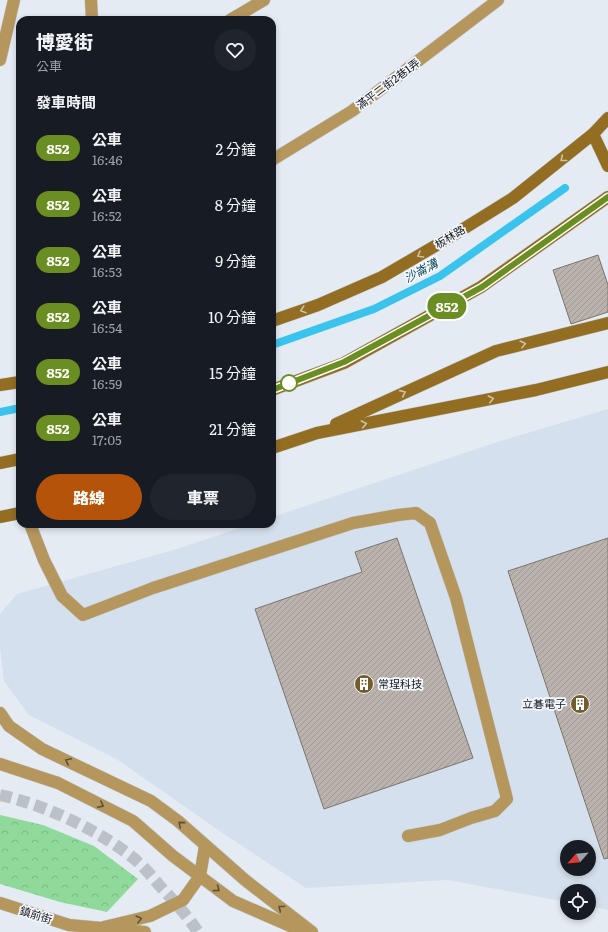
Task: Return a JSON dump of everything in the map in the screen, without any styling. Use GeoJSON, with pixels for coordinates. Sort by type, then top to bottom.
{"type":"FeatureCollection","features":[{"type":"Feature","properties":{"kind":"street"},"geometry":{"type":"LineString","coordinates":[[0,60],[14,0]]}},
{"type":"Feature","properties":{"kind":"street"},"geometry":{"type":"LineString","coordinates":[[91,0],[92,16]]}},
{"type":"Feature","properties":{"kind":"street"},"geometry":{"type":"LineString","coordinates":[[237,16],[264,0]]}},
{"type":"Feature","properties":{"kind":"street","name":"滿平二街2巷1弄"},"geometry":{"type":"LineString","coordinates":[[276,158],[352,111],[498,0]]}},
{"type":"Feature","properties":{"kind":"street","name":"板林路"},"geometry":{"type":"LineString","coordinates":[[276,320],[318,305],[382,277],[514,198],[593,134],[608,118]]}},
{"type":"Feature","properties":{"kind":"street"},"geometry":{"type":"LineString","coordinates":[[593,134],[608,166]]}},
{"type":"Feature","properties":{"kind":"street"},"geometry":{"type":"LineString","coordinates":[[276,388],[344,362],[482,287],[608,198]]}},
{"type":"Feature","properties":{"kind":"street"},"geometry":{"type":"LineString","coordinates":[[276,447],[317,433],[496,351],[608,323]]}},
{"type":"Feature","properties":{"kind":"street"},"geometry":{"type":"LineString","coordinates":[[317,433],[536,390],[608,372]]}},
{"type":"Feature","properties":{"kind":"street"},"geometry":{"type":"LineString","coordinates":[[0,385],[16,383]]}},
{"type":"Feature","properties":{"kind":"street"},"geometry":{"type":"LineString","coordinates":[[0,463],[16,460]]}},
{"type":"Feature","properties":{"kind":"street"},"geometry":{"type":"LineString","coordinates":[[32,528],[44,560],[62,596],[83,615],[154,588],[352,523],[416,513],[430,523],[456,598],[507,799],[495,811],[471,818],[440,830],[408,836]]}},
{"type":"Feature","properties":{"kind":"street"},"geometry":{"type":"LineString","coordinates":[[0,517],[16,514]]}},
{"type":"Feature","properties":{"kind":"street"},"geometry":{"type":"LineString","coordinates":[[0,713],[9,726],[42,749],[151,801],[178,821],[245,880],[312,932]]}},
{"type":"Feature","properties":{"kind":"street"},"geometry":{"type":"LineString","coordinates":[[0,764],[58,783],[133,821],[173,856],[233,901],[305,932]]}},
{"type":"Feature","properties":{"kind":"street"},"geometry":{"type":"LineString","coordinates":[[101,928],[150,916],[183,900],[200,876],[205,846]]}},
{"type":"Feature","properties":{"kind":"street","name":"鎮前街"},"geometry":{"type":"LineString","coordinates":[[0,903],[69,925],[145,932]]}},
{"type":"Feature","properties":{"kind":"shaded area"},"geometry":{"type":"Polygon","coordinates":[[[608,409],[608,910],[596,907],[596,884],[560,884],[560,901],[448,880],[306,888],[221,832],[118,760],[29,715],[4,681],[0,648],[0,614],[17,594],[177,549],[239,528],[276,528],[276,516],[497,442],[608,409]]]}},
{"type":"Feature","properties":{"kind":"green space"},"geometry":{"type":"Polygon","coordinates":[[[0,815],[43,825],[94,846],[138,879],[107,912],[60,902],[0,884],[0,815]]]}},
{"type":"Feature","properties":{"kind":"building"},"geometry":{"type":"Polygon","coordinates":[[[598,255],[608,285],[608,312],[571,324],[553,270],[598,255]]]}},
{"type":"Feature","properties":{"kind":"building","name":"常珵科技"},"geometry":{"type":"Polygon","coordinates":[[[397,538],[473,758],[324,809],[255,609],[362,572],[355,552],[397,538]]]}},
{"type":"Feature","properties":{"kind":"building","name":"立碁電子"},"geometry":{"type":"Polygon","coordinates":[[[608,538],[608,858],[604,859],[508,571],[608,538]]]}},
{"type":"Feature","properties":{"kind":"waterway","name":"沙崙溝"},"geometry":{"type":"LineString","coordinates":[[276,344],[374,309],[440,276],[565,188]]}},
{"type":"Feature","properties":{"kind":"waterway","name":"沙崙溝"},"geometry":{"type":"LineString","coordinates":[[0,412],[16,409]]}},
{"type":"Feature","properties":{"kind":"tunnel"},"geometry":{"type":"LineString","coordinates":[[0,795],[35,805],[73,821],[109,841],[125,852],[147,871],[180,908],[198,932]]}},
{"type":"Feature","properties":{"kind":"bus line","name":"852"},"geometry":{"type":"LineString","coordinates":[[276,388],[344,362],[482,287],[592,210],[608,197]]}},
{"type":"Feature","properties":{"kind":"place","name":"常珵科技"},"geometry":{"type":"Point","coordinates":[364,684]}},
{"type":"Feature","properties":{"kind":"place","name":"立碁電子"},"geometry":{"type":"Point","coordinates":[580,704]}}]}
